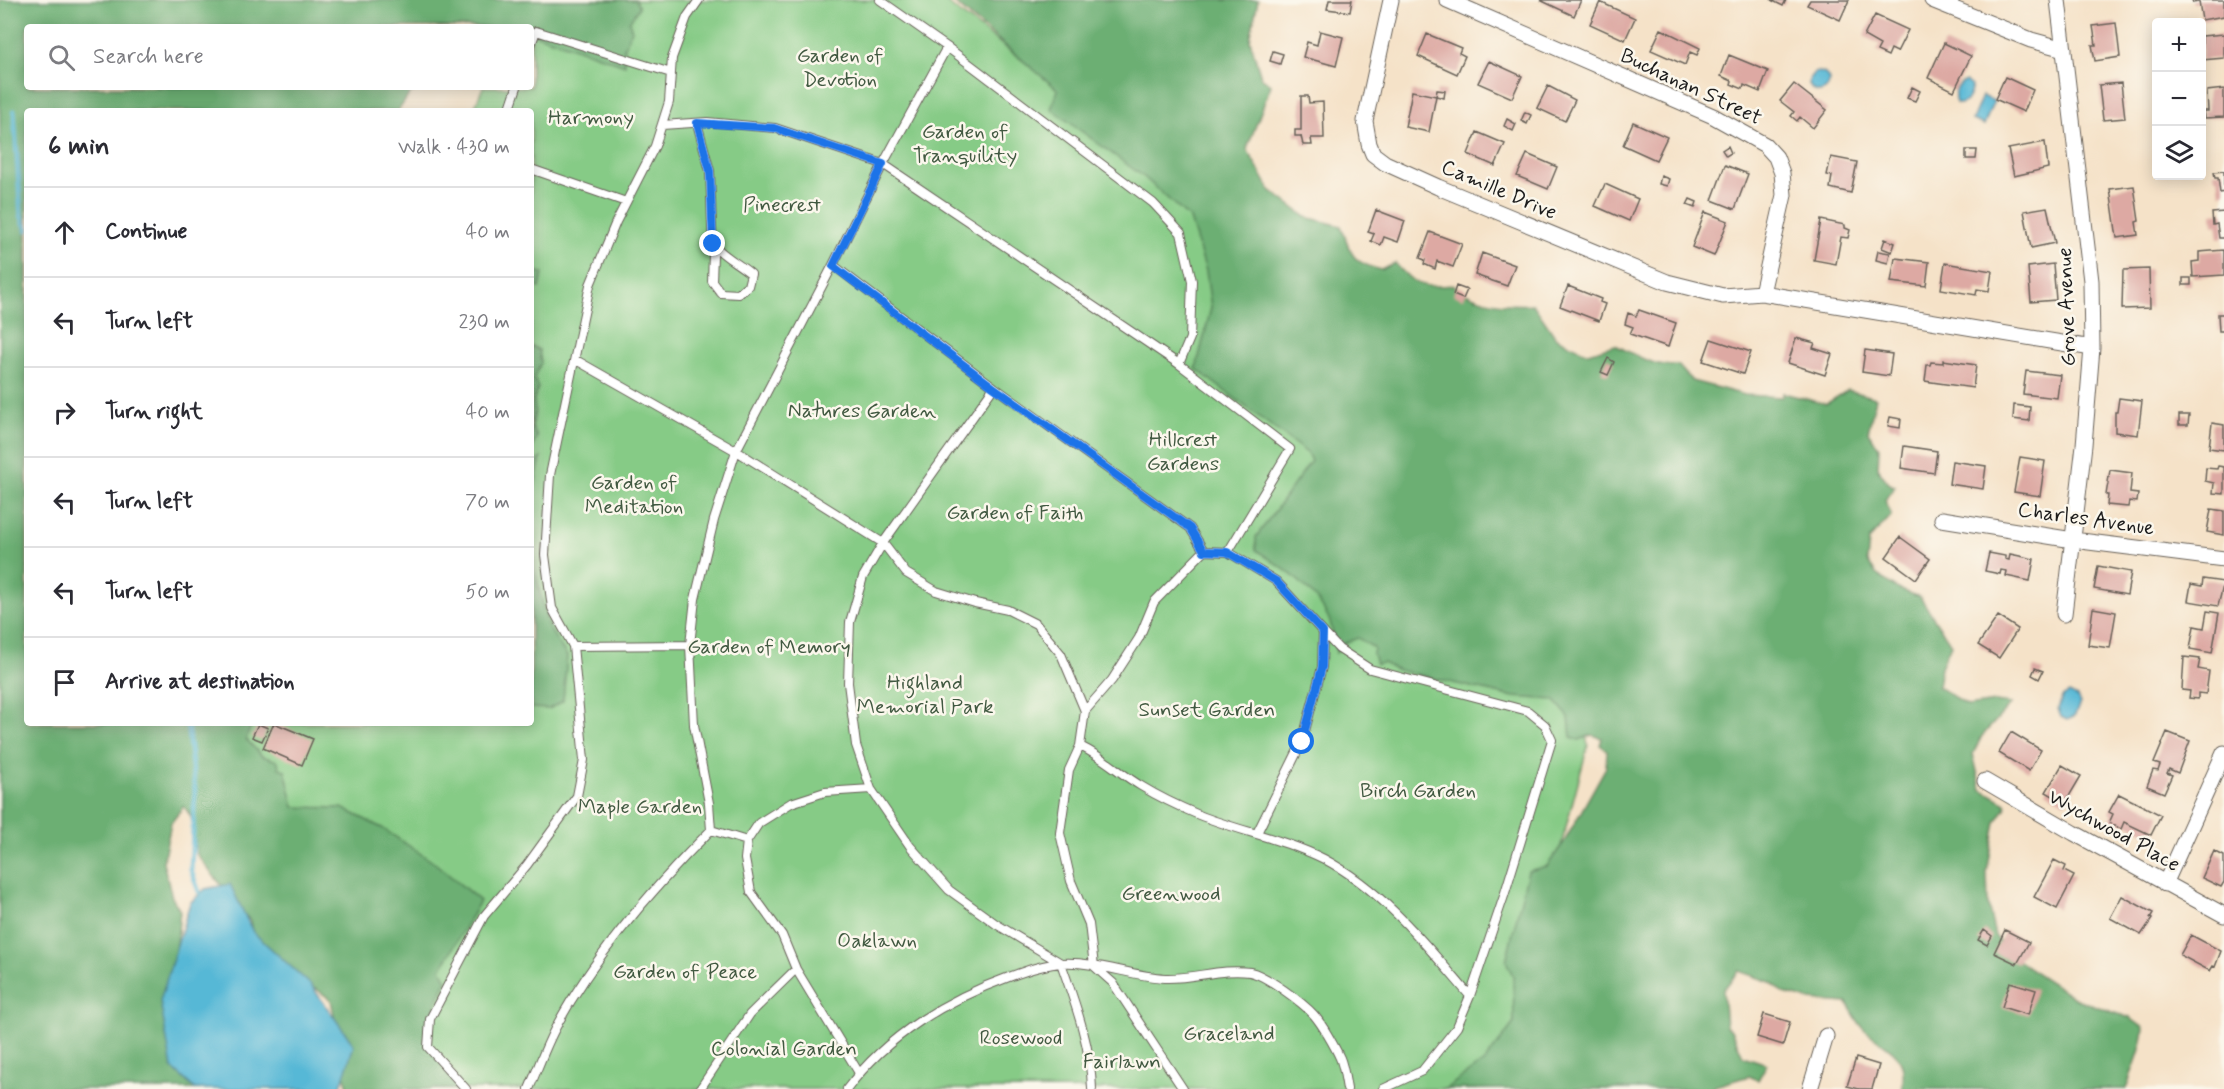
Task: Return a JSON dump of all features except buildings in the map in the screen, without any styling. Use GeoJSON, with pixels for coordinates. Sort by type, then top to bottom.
{"type":"FeatureCollection","features":[{"type":"Feature","properties":{"kind":"street","name":"Camille Drive"},"geometry":{"type":"LineString","coordinates":[[1391,0],[1365,121],[1373,154],[1385,163],[1438,187],[1667,282],[1723,296],[1762,293]]}},
{"type":"Feature","properties":{"kind":"street","name":"Buchanan Street"},"geometry":{"type":"LineString","coordinates":[[1447,0],[1713,117],[1765,145],[1776,157],[1782,172],[1784,195],[1762,293]]}},
{"type":"Feature","properties":{"kind":"street"},"geometry":{"type":"LineString","coordinates":[[1932,0],[2031,40],[2064,49]]}},
{"type":"Feature","properties":{"kind":"street","name":"Grove Avenue"},"geometry":{"type":"LineString","coordinates":[[2058,0],[2091,281],[2092,348],[2064,614]]}},
{"type":"Feature","properties":{"kind":"street"},"geometry":{"type":"LineString","coordinates":[[1762,293],[2092,348]]}},
{"type":"Feature","properties":{"kind":"street","name":"Charles Avenue"},"geometry":{"type":"LineString","coordinates":[[1942,519],[2073,540],[2224,558]]}},
{"type":"Feature","properties":{"kind":"street"},"geometry":{"type":"LineString","coordinates":[[2165,884],[2224,753]]}},
{"type":"Feature","properties":{"kind":"street","name":"Wychwood Place"},"geometry":{"type":"LineString","coordinates":[[1985,781],[2165,884],[2224,915]]}},
{"type":"Feature","properties":{"kind":"street"},"geometry":{"type":"LineString","coordinates":[[1810,1089],[1826,1036]]}},
{"type":"Feature","properties":{"kind":"lane"},"geometry":{"type":"LineString","coordinates":[[466,1089],[428,1047],[430,1020],[484,916],[527,865],[577,796],[584,760],[573,646],[552,608],[545,555],[550,475],[590,285],[616,222],[655,146],[669,102],[672,58],[687,17],[699,0]]}},
{"type":"Feature","properties":{"kind":"lane"},"geometry":{"type":"LineString","coordinates":[[880,0],[947,47],[1153,202],[1181,233],[1192,281],[1191,338],[1179,364]]}},
{"type":"Feature","properties":{"kind":"lane"},"geometry":{"type":"LineString","coordinates":[[534,37],[536,31],[671,73]]}},
{"type":"Feature","properties":{"kind":"lane"},"geometry":{"type":"LineString","coordinates":[[529,1089],[556,1026],[599,958],[650,894],[711,830],[709,803],[694,725],[690,645],[695,599],[714,520],[736,451],[833,266],[883,164],[947,47]]}},
{"type":"Feature","properties":{"kind":"lane"},"geometry":{"type":"LineString","coordinates":[[510,108],[516,90]]}},
{"type":"Feature","properties":{"kind":"lane"},"geometry":{"type":"LineString","coordinates":[[662,125],[697,123],[774,128],[883,164],[1179,364],[1290,449],[1227,552]]}},
{"type":"Feature","properties":{"kind":"lane"},"geometry":{"type":"LineString","coordinates":[[697,123],[710,171],[712,281],[721,293],[738,294],[748,286],[751,274],[722,255],[713,244]]}},
{"type":"Feature","properties":{"kind":"lane"},"geometry":{"type":"LineString","coordinates":[[534,170],[626,202]]}},
{"type":"Feature","properties":{"kind":"lane"},"geometry":{"type":"LineString","coordinates":[[833,266],[993,387],[1190,528],[1204,551]]}},
{"type":"Feature","properties":{"kind":"lane"},"geometry":{"type":"LineString","coordinates":[[576,360],[736,451],[883,543],[906,573],[936,591],[1008,610],[1035,624],[1061,654],[1085,711],[1080,747],[1070,770],[1059,833],[1071,882],[1089,924],[1094,966],[1113,983],[1183,1089]]}},
{"type":"Feature","properties":{"kind":"lane"},"geometry":{"type":"LineString","coordinates":[[993,387],[883,543],[863,577],[850,622],[848,682],[856,745],[871,789],[910,846],[949,890],[996,924],[1061,963],[1077,1011],[1092,1070],[1092,1089]]}},
{"type":"Feature","properties":{"kind":"lane"},"geometry":{"type":"LineString","coordinates":[[1085,711],[1112,680],[1139,638],[1154,602],[1204,551],[1227,552],[1276,581],[1339,649],[1370,669],[1528,711],[1545,725],[1552,740],[1504,896],[1457,1027],[1422,1071],[1383,1089]]}},
{"type":"Feature","properties":{"kind":"lane"},"geometry":{"type":"LineString","coordinates":[[1257,833],[1302,742],[1322,667],[1323,632]]}},
{"type":"Feature","properties":{"kind":"lane"},"geometry":{"type":"LineString","coordinates":[[573,646],[690,645]]}},
{"type":"Feature","properties":{"kind":"lane"},"geometry":{"type":"LineString","coordinates":[[1080,747],[1099,755],[1141,786],[1199,815],[1257,833],[1323,859],[1367,888],[1426,945],[1470,996]]}},
{"type":"Feature","properties":{"kind":"lane"},"geometry":{"type":"LineString","coordinates":[[859,1073],[796,969],[782,935],[751,892],[745,859],[747,841],[759,823],[791,803],[825,792],[871,789]]}},
{"type":"Feature","properties":{"kind":"lane"},"geometry":{"type":"LineString","coordinates":[[711,830],[747,841]]}},
{"type":"Feature","properties":{"kind":"lane"},"geometry":{"type":"LineString","coordinates":[[847,1089],[859,1073],[936,1009],[1027,970],[1061,963],[1114,968],[1148,977],[1178,979],[1223,971],[1253,972],[1282,989],[1314,1016],[1340,1059],[1347,1089]]}},
{"type":"Feature","properties":{"kind":"lane"},"geometry":{"type":"LineString","coordinates":[[699,1089],[750,1014],[796,969]]}},
{"type":"Feature","properties":{"kind":"green space"},"geometry":{"type":"Polygon","coordinates":[[[0,0],[635,0],[639,7],[629,22],[632,30],[624,48],[625,65],[534,34],[534,24],[24,24],[24,90],[418,90],[411,92],[400,108],[24,108],[24,726],[251,726],[246,739],[262,756],[278,761],[279,768],[285,770],[294,807],[342,808],[382,828],[436,864],[480,901],[441,969],[447,980],[435,1007],[430,1028],[431,1048],[438,1060],[457,1079],[460,1089],[348,1089],[346,1080],[336,1064],[337,1031],[331,1000],[316,989],[283,980],[253,941],[250,921],[197,855],[191,817],[184,806],[171,823],[163,862],[172,897],[180,911],[176,953],[200,1089],[0,1089],[0,0]]]}},
{"type":"Feature","properties":{"kind":"green space","name":"Highland Memorial Park"},"geometry":{"type":"Polygon","coordinates":[[[521,0],[943,0],[1183,182],[1580,706],[1588,745],[1513,1024],[1477,1089],[410,1089],[239,769],[245,726],[534,726],[534,108],[474,108],[482,90],[534,90],[534,24],[530,24],[521,0]]]}},
{"type":"Feature","properties":{"kind":"green space"},"geometry":{"type":"Polygon","coordinates":[[[951,0],[1258,0],[1250,40],[1261,77],[1271,85],[1247,149],[1270,190],[1306,217],[1341,226],[1350,250],[1357,260],[1381,270],[1395,263],[1408,277],[1427,286],[1454,285],[1472,296],[1492,302],[1533,304],[1556,338],[1588,353],[1615,345],[1653,363],[1678,365],[1692,381],[1745,395],[1782,397],[1783,393],[1826,404],[1848,390],[1876,398],[1868,432],[1879,448],[1878,469],[1890,485],[1895,486],[1885,500],[1891,516],[1869,540],[1867,561],[1876,574],[1898,589],[1920,597],[1951,644],[1941,667],[1938,687],[1968,706],[1995,702],[2011,704],[1982,736],[1973,754],[1981,789],[2006,803],[2006,807],[1996,822],[1987,872],[1988,905],[1995,936],[2011,956],[2076,999],[2130,1018],[2144,1028],[2126,1089],[1902,1089],[1903,1067],[1900,1060],[1889,1048],[1863,1028],[1847,1003],[1808,1000],[1784,993],[1770,982],[1739,971],[1723,990],[1726,1027],[1731,1030],[1743,1056],[1767,1064],[1758,1080],[1749,1076],[1715,1086],[1713,1089],[1445,1089],[1484,1062],[1514,1023],[1513,976],[1506,961],[1528,871],[1547,866],[1564,842],[1606,767],[1607,750],[1600,745],[1602,738],[1592,735],[1579,740],[1571,737],[1569,717],[1554,700],[1514,697],[1398,670],[1383,663],[1376,664],[1374,648],[1358,638],[1344,643],[1336,653],[1330,621],[1322,606],[1306,587],[1256,550],[1256,537],[1311,461],[1307,453],[1196,369],[1211,308],[1206,271],[1190,219],[1144,177],[1051,109],[1058,90],[951,0]]]}},
{"type":"Feature","properties":{"kind":"green space"},"geometry":{"type":"Polygon","coordinates":[[[534,269],[543,273],[540,288],[534,286],[534,269]]]}},
{"type":"Feature","properties":{"kind":"green space"},"geometry":{"type":"Polygon","coordinates":[[[534,348],[539,350],[541,363],[534,378],[534,348]]]}},
{"type":"Feature","properties":{"kind":"green space"},"geometry":{"type":"Polygon","coordinates":[[[534,378],[538,388],[534,399],[534,378]]]}},
{"type":"Feature","properties":{"kind":"green space"},"geometry":{"type":"Polygon","coordinates":[[[541,458],[534,488],[534,463],[541,458]]]}},
{"type":"Feature","properties":{"kind":"green space"},"geometry":{"type":"Polygon","coordinates":[[[534,567],[548,627],[567,656],[563,701],[549,709],[534,708],[534,567]]]}},
{"type":"Feature","properties":{"kind":"water"},"geometry":{"type":"Polygon","coordinates":[[[1819,72],[1826,75],[1829,82],[1826,89],[1819,92],[1812,89],[1809,82],[1812,75],[1819,72]]]}},
{"type":"Feature","properties":{"kind":"water"},"geometry":{"type":"Polygon","coordinates":[[[1966,81],[1972,86],[1970,94],[1967,100],[1960,104],[1956,103],[1956,90],[1966,81]]]}},
{"type":"Feature","properties":{"kind":"water"},"geometry":{"type":"Polygon","coordinates":[[[1982,96],[1994,101],[1984,125],[1972,120],[1982,96]]]}},
{"type":"Feature","properties":{"kind":"water"},"geometry":{"type":"Polygon","coordinates":[[[2069,693],[2077,697],[2080,703],[2074,717],[2067,720],[2061,717],[2058,709],[2062,697],[2069,693]]]}},
{"type":"Feature","properties":{"kind":"water"},"geometry":{"type":"Polygon","coordinates":[[[230,884],[253,932],[311,985],[354,1045],[340,1089],[195,1089],[172,1068],[160,1001],[190,903],[205,889],[230,884]]]}},
{"type":"Feature","properties":{"kind":"waterway"},"geometry":{"type":"LineString","coordinates":[[14,111],[21,215],[24,222]]}},
{"type":"Feature","properties":{"kind":"waterway"},"geometry":{"type":"LineString","coordinates":[[187,726],[195,791],[191,870],[199,892]]}},
{"type":"Feature","properties":{"kind":"route"},"geometry":{"type":"LineString","coordinates":[[713,244],[710,171],[697,123],[774,128],[844,149],[883,164],[833,266],[993,387],[1190,528],[1204,551],[1227,552],[1276,581],[1323,632],[1322,667],[1302,742]]}},
{"type":"Feature","properties":{"kind":"park label","name":"Garden of Devotion"},"geometry":{"type":"Point","coordinates":[840,68]}},
{"type":"Feature","properties":{"kind":"park label","name":"Harmony"},"geometry":{"type":"Point","coordinates":[591,118]}},
{"type":"Feature","properties":{"kind":"park label","name":"Garden of Tranquility"},"geometry":{"type":"Point","coordinates":[965,144]}},
{"type":"Feature","properties":{"kind":"park label","name":"Pinecrest"},"geometry":{"type":"Point","coordinates":[782,205]}},
{"type":"Feature","properties":{"kind":"park label","name":"Natures Garden"},"geometry":{"type":"Point","coordinates":[862,411]}},
{"type":"Feature","properties":{"kind":"park label","name":"Hillcrest Gardens"},"geometry":{"type":"Point","coordinates":[1183,452]}},
{"type":"Feature","properties":{"kind":"park label","name":"Garden of Meditation"},"geometry":{"type":"Point","coordinates":[634,495]}},
{"type":"Feature","properties":{"kind":"park label","name":"Garden of Faith"},"geometry":{"type":"Point","coordinates":[1015,513]}},
{"type":"Feature","properties":{"kind":"park label","name":"Garden of Memory"},"geometry":{"type":"Point","coordinates":[769,647]}},
{"type":"Feature","properties":{"kind":"park label","name":"Sunset Garden"},"geometry":{"type":"Point","coordinates":[1207,710]}},
{"type":"Feature","properties":{"kind":"park label","name":"Birch Garden"},"geometry":{"type":"Point","coordinates":[1418,791]}},
{"type":"Feature","properties":{"kind":"park label","name":"Maple Garden"},"geometry":{"type":"Point","coordinates":[640,807]}},
{"type":"Feature","properties":{"kind":"park label","name":"Greenwood"},"geometry":{"type":"Point","coordinates":[1171,894]}},
{"type":"Feature","properties":{"kind":"park label","name":"Oaklawn"},"geometry":{"type":"Point","coordinates":[877,941]}},
{"type":"Feature","properties":{"kind":"park label","name":"Garden of Peace"},"geometry":{"type":"Point","coordinates":[685,972]}},
{"type":"Feature","properties":{"kind":"park label","name":"Graceland"},"geometry":{"type":"Point","coordinates":[1229,1034]}},
{"type":"Feature","properties":{"kind":"park label","name":"Rosewood"},"geometry":{"type":"Point","coordinates":[1021,1038]}},
{"type":"Feature","properties":{"kind":"park label","name":"Colonial Garden"},"geometry":{"type":"Point","coordinates":[784,1049]}},
{"type":"Feature","properties":{"kind":"park label","name":"Fairlawn"},"geometry":{"type":"Point","coordinates":[1122,1062]}}]}
